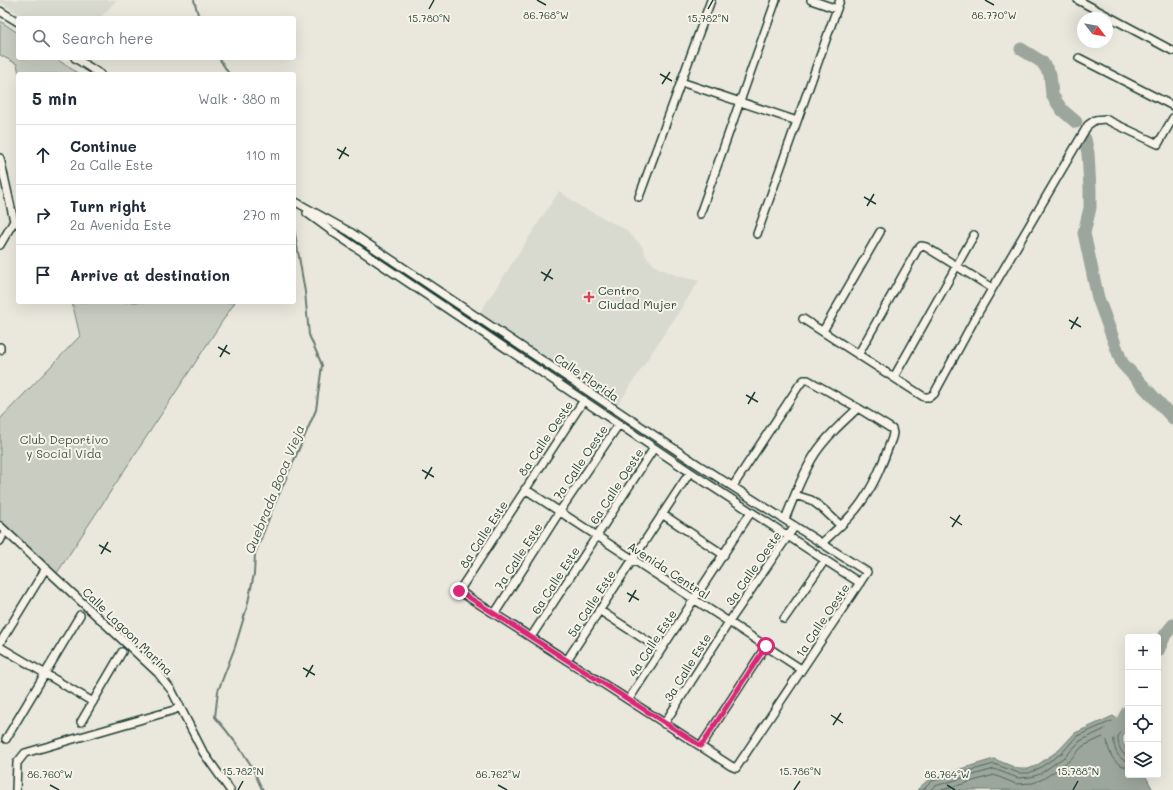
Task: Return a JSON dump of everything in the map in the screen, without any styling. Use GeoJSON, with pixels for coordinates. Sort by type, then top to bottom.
{"type":"FeatureCollection","features":[{"type":"Feature","properties":{"kind":"street"},"geometry":{"type":"LineString","coordinates":[[639,197],[711,0]]}},
{"type":"Feature","properties":{"kind":"street"},"geometry":{"type":"LineString","coordinates":[[700,214],[776,0]]}},
{"type":"Feature","properties":{"kind":"street"},"geometry":{"type":"LineString","coordinates":[[811,0],[837,9]]}},
{"type":"Feature","properties":{"kind":"street"},"geometry":{"type":"LineString","coordinates":[[757,234],[840,0]]}},
{"type":"Feature","properties":{"kind":"street"},"geometry":{"type":"LineString","coordinates":[[1078,0],[1173,51]]}},
{"type":"Feature","properties":{"kind":"street"},"geometry":{"type":"LineString","coordinates":[[0,11],[16,21]]}},
{"type":"Feature","properties":{"kind":"street"},"geometry":{"type":"LineString","coordinates":[[1079,58],[1173,106]]}},
{"type":"Feature","properties":{"kind":"street"},"geometry":{"type":"LineString","coordinates":[[78,60],[97,72]]}},
{"type":"Feature","properties":{"kind":"street"},"geometry":{"type":"LineString","coordinates":[[681,82],[797,121]]}},
{"type":"Feature","properties":{"kind":"street"},"geometry":{"type":"LineString","coordinates":[[803,319],[894,378],[924,396],[929,397],[934,394],[992,288],[1088,125],[1095,120],[1105,119],[1158,144],[1173,118]]}},
{"type":"Feature","properties":{"kind":"street"},"geometry":{"type":"LineString","coordinates":[[0,158],[16,223],[0,245]]}},
{"type":"Feature","properties":{"kind":"street","name":"Calle Florida"},"geometry":{"type":"LineString","coordinates":[[296,203],[350,232],[691,460],[867,572]]}},
{"type":"Feature","properties":{"kind":"street","name":"Calle Florida"},"geometry":{"type":"LineString","coordinates":[[296,204],[333,232],[654,448],[860,583]]}},
{"type":"Feature","properties":{"kind":"street"},"geometry":{"type":"LineString","coordinates":[[823,331],[880,232]]}},
{"type":"Feature","properties":{"kind":"street"},"geometry":{"type":"LineString","coordinates":[[894,378],[974,235]]}},
{"type":"Feature","properties":{"kind":"street"},"geometry":{"type":"LineString","coordinates":[[858,355],[917,250],[921,246],[926,247],[992,288]]}},
{"type":"Feature","properties":{"kind":"street"},"geometry":{"type":"LineString","coordinates":[[733,486],[804,380],[808,380],[892,429],[893,433],[880,470],[864,498],[822,543]]}},
{"type":"Feature","properties":{"kind":"street","name":"8a Calle Oeste"},"geometry":{"type":"LineString","coordinates":[[525,489],[584,400]]}},
{"type":"Feature","properties":{"kind":"street"},"geometry":{"type":"LineString","coordinates":[[785,519],[815,453],[835,430],[858,408]]}},
{"type":"Feature","properties":{"kind":"street","name":"7a Calle Oeste"},"geometry":{"type":"LineString","coordinates":[[560,512],[619,424]]}},
{"type":"Feature","properties":{"kind":"street","name":"6a Calle Oeste"},"geometry":{"type":"LineString","coordinates":[[596,535],[654,448]]}},
{"type":"Feature","properties":{"kind":"street","name":"5a Calle Este"},"geometry":{"type":"LineString","coordinates":[[567,660],[690,472]]}},
{"type":"Feature","properties":{"kind":"street","name":"Avenida Central"},"geometry":{"type":"LineString","coordinates":[[525,489],[801,669]]}},
{"type":"Feature","properties":{"kind":"street","name":"8a Calle Este"},"geometry":{"type":"LineString","coordinates":[[494,613],[459,591],[525,489]]}},
{"type":"Feature","properties":{"kind":"street"},"geometry":{"type":"LineString","coordinates":[[795,495],[811,500],[840,525]]}},
{"type":"Feature","properties":{"kind":"street","name":"7a Calle Este"},"geometry":{"type":"LineString","coordinates":[[494,613],[560,512]]}},
{"type":"Feature","properties":{"kind":"street","name":"4a Calle Este"},"geometry":{"type":"LineString","coordinates":[[629,700],[752,512]]}},
{"type":"Feature","properties":{"kind":"street"},"geometry":{"type":"LineString","coordinates":[[662,514],[724,554]]}},
{"type":"Feature","properties":{"kind":"street","name":"Calle Lagoon Marina"},"geometry":{"type":"LineString","coordinates":[[0,526],[158,673],[172,691],[203,752],[230,790]]}},
{"type":"Feature","properties":{"kind":"street","name":"3a Calle Oeste"},"geometry":{"type":"LineString","coordinates":[[729,622],[795,526]]}},
{"type":"Feature","properties":{"kind":"street","name":"6a Calle Este"},"geometry":{"type":"LineString","coordinates":[[531,637],[596,535]]}},
{"type":"Feature","properties":{"kind":"street"},"geometry":{"type":"LineString","coordinates":[[784,619],[824,560]]}},
{"type":"Feature","properties":{"kind":"street"},"geometry":{"type":"LineString","coordinates":[[0,643],[46,568]]}},
{"type":"Feature","properties":{"kind":"street","name":"1a Calle Oeste"},"geometry":{"type":"LineString","coordinates":[[701,746],[731,766],[736,768],[740,764],[801,669],[867,572]]}},
{"type":"Feature","properties":{"kind":"street"},"geometry":{"type":"LineString","coordinates":[[599,610],[661,650]]}},
{"type":"Feature","properties":{"kind":"street"},"geometry":{"type":"LineString","coordinates":[[494,613],[664,724],[701,746],[766,646]]}},
{"type":"Feature","properties":{"kind":"street"},"geometry":{"type":"LineString","coordinates":[[6,738],[80,615]]}},
{"type":"Feature","properties":{"kind":"street","name":"3a Calle Este"},"geometry":{"type":"LineString","coordinates":[[664,724],[729,622]]}},
{"type":"Feature","properties":{"kind":"street"},"geometry":{"type":"LineString","coordinates":[[0,647],[93,702]]}},
{"type":"Feature","properties":{"kind":"street"},"geometry":{"type":"LineString","coordinates":[[82,722],[122,652]]}},
{"type":"Feature","properties":{"kind":"street"},"geometry":{"type":"LineString","coordinates":[[16,790],[17,763],[25,753],[174,710],[179,706]]}},
{"type":"Feature","properties":{"kind":"shaded area"},"geometry":{"type":"Polygon","coordinates":[[[0,0],[117,0],[102,16],[22,16],[0,2],[0,0]]]}},
{"type":"Feature","properties":{"kind":"shaded area","name":"Centro Ciudad Mujer"},"geometry":{"type":"Polygon","coordinates":[[[559,191],[580,206],[625,229],[642,246],[646,256],[655,266],[678,276],[699,281],[617,406],[479,314],[559,191]]]}},
{"type":"Feature","properties":{"kind":"green space"},"geometry":{"type":"Polygon","coordinates":[[[0,21],[16,32],[16,60],[58,60],[76,72],[19,72],[17,64],[0,55],[0,21]]]}},
{"type":"Feature","properties":{"kind":"green space","name":"Club Deportivo y Social Vida"},"geometry":{"type":"Polygon","coordinates":[[[72,304],[234,304],[57,573],[0,521],[0,419],[80,336],[72,304]]]}},
{"type":"Feature","properties":{"kind":"water"},"geometry":{"type":"Polygon","coordinates":[[[1113,716],[1125,725],[1123,741],[1125,747],[1125,778],[1147,778],[1153,790],[917,790],[930,778],[994,759],[1019,769],[1028,769],[1036,766],[1059,750],[1075,733],[1113,716]]]}},
{"type":"Feature","properties":{"kind":"waterway","name":"Quebrada Boca Vieja"},"geometry":{"type":"LineString","coordinates":[[194,0],[198,16]]}},
{"type":"Feature","properties":{"kind":"waterway"},"geometry":{"type":"LineString","coordinates":[[1021,49],[1042,62],[1050,74],[1052,95],[1062,110],[1076,122]]}},
{"type":"Feature","properties":{"kind":"waterway","name":"Quebrada Boca Vieja"},"geometry":{"type":"LineString","coordinates":[[220,60],[228,72]]}},
{"type":"Feature","properties":{"kind":"waterway"},"geometry":{"type":"LineString","coordinates":[[1085,139],[1088,153],[1090,208],[1084,233],[1098,298],[1122,363],[1173,418]]}},
{"type":"Feature","properties":{"kind":"waterway","name":"Quebrada Boca Vieja"},"geometry":{"type":"LineString","coordinates":[[263,790],[251,765],[215,717],[218,691],[235,647],[247,607],[254,574],[255,554],[273,508],[316,410],[322,365],[309,335],[305,292],[296,240]]}},
{"type":"Feature","properties":{"kind":"waterway"},"geometry":{"type":"LineString","coordinates":[[1161,644],[1165,635],[1173,625]]}},
{"type":"Feature","properties":{"kind":"waterway"},"geometry":{"type":"LineString","coordinates":[[1109,734],[1125,716]]}},
{"type":"Feature","properties":{"kind":"place","name":"Centro Ciudad Mujer"},"geometry":{"type":"Point","coordinates":[589,297]}},
{"type":"Feature","properties":{"kind":"route"},"geometry":{"type":"LineString","coordinates":[[459,591],[664,724],[701,746],[766,646]]}}]}
